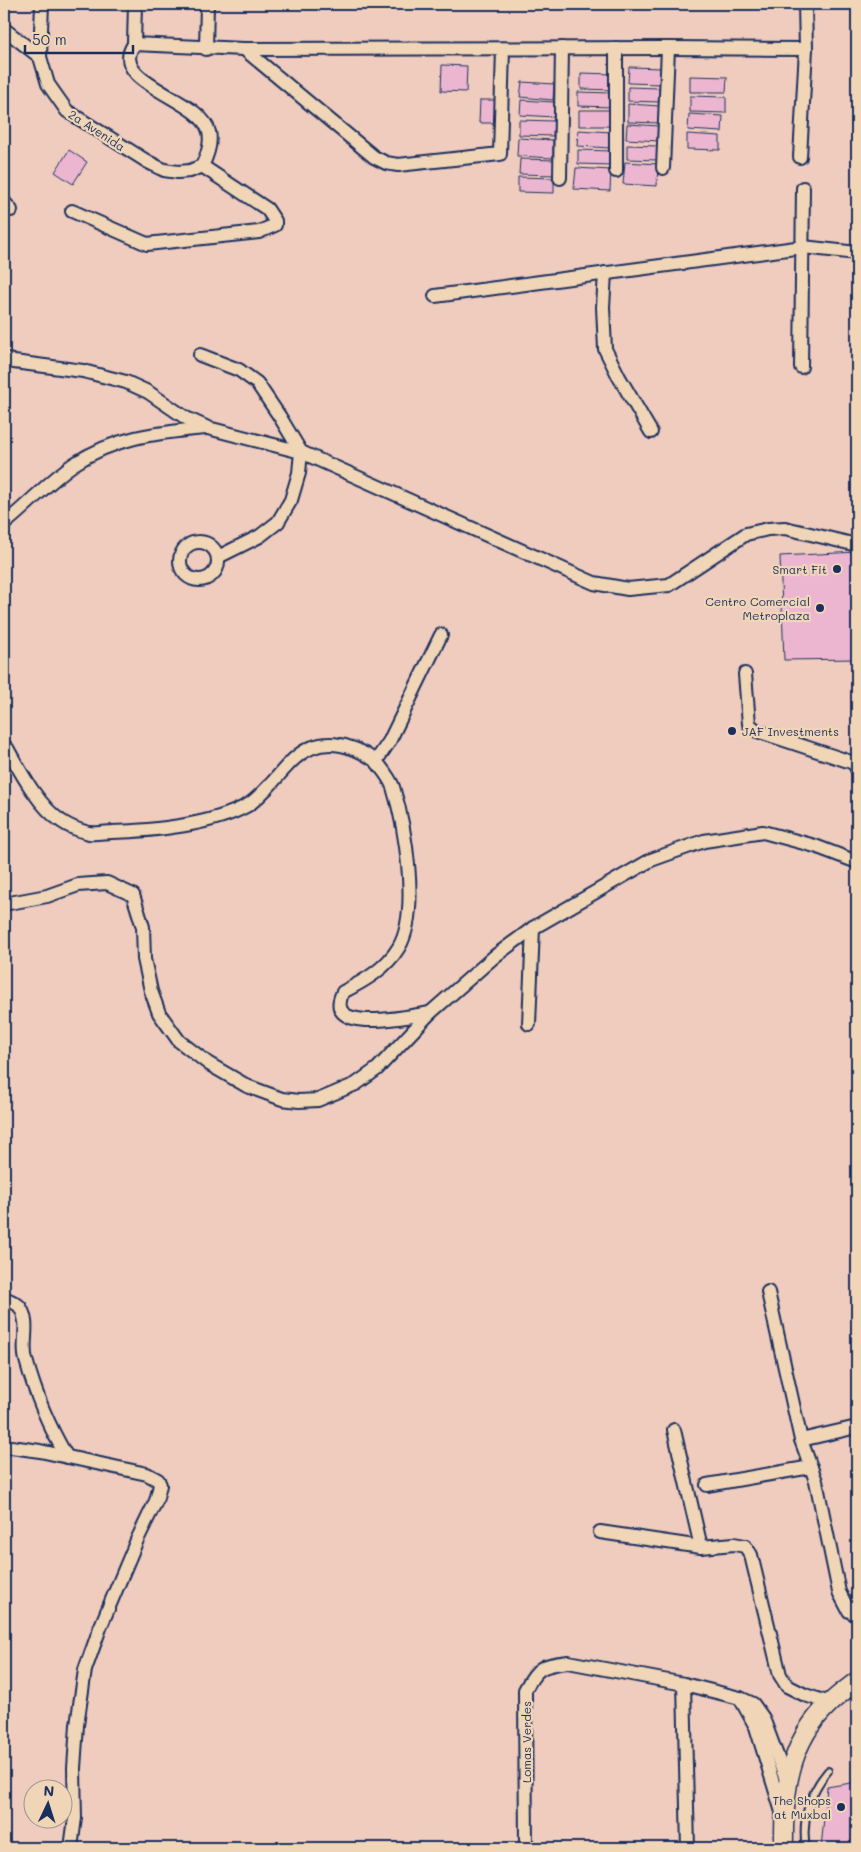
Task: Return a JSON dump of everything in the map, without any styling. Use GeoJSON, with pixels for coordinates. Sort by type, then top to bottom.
{"type":"FeatureCollection","features":[{"type":"Feature","properties":{"kind":"main road"},"geometry":{"type":"LineString","coordinates":[[784,1848],[783,1817],[791,1767],[799,1744],[805,1733],[830,1703],[857,1681]]}},
{"type":"Feature","properties":{"kind":"street","name":"2a Avenida"},"geometry":{"type":"LineString","coordinates":[[42,4],[40,57],[48,84],[66,111],[164,170],[190,171],[202,166]]}},
{"type":"Feature","properties":{"kind":"street"},"geometry":{"type":"LineString","coordinates":[[72,211],[147,244],[260,232],[275,225],[275,221],[267,209],[202,166],[210,144],[210,132],[204,121],[187,106],[147,82],[128,64],[128,53],[134,44],[135,4]]}},
{"type":"Feature","properties":{"kind":"street"},"geometry":{"type":"LineString","coordinates":[[206,49],[207,4]]}},
{"type":"Feature","properties":{"kind":"street"},"geometry":{"type":"LineString","coordinates":[[800,156],[806,49],[805,4]]}},
{"type":"Feature","properties":{"kind":"street"},"geometry":{"type":"LineString","coordinates":[[4,29],[40,57]]}},
{"type":"Feature","properties":{"kind":"street"},"geometry":{"type":"LineString","coordinates":[[134,44],[206,49],[806,49]]}},
{"type":"Feature","properties":{"kind":"street"},"geometry":{"type":"LineString","coordinates":[[560,178],[562,48]]}},
{"type":"Feature","properties":{"kind":"street"},"geometry":{"type":"LineString","coordinates":[[616,48],[616,172]]}},
{"type":"Feature","properties":{"kind":"street"},"geometry":{"type":"LineString","coordinates":[[663,168],[668,48]]}},
{"type":"Feature","properties":{"kind":"street"},"geometry":{"type":"LineString","coordinates":[[244,49],[374,157],[386,164],[398,165],[500,154],[503,49]]}},
{"type":"Feature","properties":{"kind":"street"},"geometry":{"type":"LineString","coordinates":[[801,367],[803,188]]}},
{"type":"Feature","properties":{"kind":"street"},"geometry":{"type":"LineString","coordinates":[[434,296],[803,247],[857,253]]}},
{"type":"Feature","properties":{"kind":"street"},"geometry":{"type":"LineString","coordinates":[[605,273],[603,307],[605,349],[651,432]]}},
{"type":"Feature","properties":{"kind":"street"},"geometry":{"type":"LineString","coordinates":[[200,355],[239,370],[256,383],[280,417],[301,452],[299,473],[291,500],[278,522],[260,536],[218,557]]}},
{"type":"Feature","properties":{"kind":"street"},"geometry":{"type":"LineString","coordinates":[[4,358],[14,362],[83,371],[126,382],[148,392],[186,418],[208,428],[301,452],[594,583],[628,589],[669,585],[746,534],[768,529],[785,528],[857,545]]}},
{"type":"Feature","properties":{"kind":"street"},"geometry":{"type":"LineString","coordinates":[[4,524],[73,465],[94,453],[118,442],[146,434],[208,428]]}},
{"type":"Feature","properties":{"kind":"street"},"geometry":{"type":"LineString","coordinates":[[376,761],[389,742],[441,635]]}},
{"type":"Feature","properties":{"kind":"street"},"geometry":{"type":"LineString","coordinates":[[745,674],[749,724],[757,731],[856,763]]}},
{"type":"Feature","properties":{"kind":"street"},"geometry":{"type":"LineString","coordinates":[[7,748],[24,778],[42,802],[61,821],[90,833],[128,832],[210,819],[232,813],[250,804],[294,758],[308,750],[326,743],[344,745],[362,751],[376,761],[392,785],[403,829],[410,900],[407,925],[400,946],[390,960],[361,982],[343,992],[340,998],[340,1010],[346,1016],[366,1021],[430,1013]]}},
{"type":"Feature","properties":{"kind":"street"},"geometry":{"type":"LineString","coordinates":[[4,904],[47,896],[78,885],[107,883],[133,896],[143,927],[144,959],[151,991],[159,1013],[179,1041],[209,1064],[247,1086],[282,1099],[299,1101],[318,1100],[356,1084],[377,1068],[430,1013],[496,956],[533,928],[651,860],[704,841],[763,832],[815,846],[857,862]]}},
{"type":"Feature","properties":{"kind":"street"},"geometry":{"type":"LineString","coordinates":[[529,1024],[533,928]]}},
{"type":"Feature","properties":{"kind":"street"},"geometry":{"type":"LineString","coordinates":[[768,1292],[801,1440],[816,1481],[839,1592],[849,1611],[857,1615]]}},
{"type":"Feature","properties":{"kind":"street"},"geometry":{"type":"LineString","coordinates":[[4,1298],[19,1306],[25,1319],[25,1358],[54,1435],[66,1456]]}},
{"type":"Feature","properties":{"kind":"street"},"geometry":{"type":"LineString","coordinates":[[801,1440],[857,1427]]}},
{"type":"Feature","properties":{"kind":"street"},"geometry":{"type":"LineString","coordinates":[[674,1430],[701,1547]]}},
{"type":"Feature","properties":{"kind":"street"},"geometry":{"type":"LineString","coordinates":[[4,1446],[66,1456],[147,1474],[158,1480],[160,1485],[156,1501],[137,1540],[100,1628],[86,1670],[76,1725],[74,1768],[75,1818],[71,1848]]}},
{"type":"Feature","properties":{"kind":"street"},"geometry":{"type":"LineString","coordinates":[[707,1485],[810,1467]]}},
{"type":"Feature","properties":{"kind":"street"},"geometry":{"type":"LineString","coordinates":[[600,1532],[701,1547],[737,1544],[744,1546],[754,1567],[780,1675],[787,1686],[805,1695],[830,1703]]}},
{"type":"Feature","properties":{"kind":"street","name":"Lomas Verdes"},"geometry":{"type":"LineString","coordinates":[[526,1848],[525,1690],[534,1673],[550,1664],[568,1662],[684,1684],[740,1698],[753,1704],[763,1718],[788,1785]]}},
{"type":"Feature","properties":{"kind":"street"},"geometry":{"type":"LineString","coordinates":[[684,1684],[688,1848]]}},
{"type":"Feature","properties":{"kind":"street"},"geometry":{"type":"LineString","coordinates":[[740,1698],[756,1727],[783,1817]]}},
{"type":"Feature","properties":{"kind":"lane"},"geometry":{"type":"LineString","coordinates":[[806,1848],[805,1827],[808,1807],[814,1792],[828,1771]]}},
{"type":"Feature","properties":{"kind":"building"},"geometry":{"type":"Polygon","coordinates":[[[442,65],[467,66],[466,92],[441,91],[442,65]]]}},
{"type":"Feature","properties":{"kind":"building"},"geometry":{"type":"Polygon","coordinates":[[[629,67],[662,68],[661,84],[628,83],[629,67]]]}},
{"type":"Feature","properties":{"kind":"building"},"geometry":{"type":"Polygon","coordinates":[[[581,73],[613,74],[613,90],[581,89],[581,73]]]}},
{"type":"Feature","properties":{"kind":"building"},"geometry":{"type":"Polygon","coordinates":[[[690,76],[727,77],[726,92],[690,92],[690,76]]]}},
{"type":"Feature","properties":{"kind":"building"},"geometry":{"type":"Polygon","coordinates":[[[522,82],[554,84],[553,100],[520,97],[522,82]]]}},
{"type":"Feature","properties":{"kind":"building"},"geometry":{"type":"Polygon","coordinates":[[[628,87],[659,88],[659,102],[628,101],[628,87]]]}},
{"type":"Feature","properties":{"kind":"building"},"geometry":{"type":"Polygon","coordinates":[[[578,92],[612,93],[612,107],[578,106],[578,92]]]}},
{"type":"Feature","properties":{"kind":"building"},"geometry":{"type":"Polygon","coordinates":[[[690,96],[726,97],[726,113],[690,112],[690,96]]]}},
{"type":"Feature","properties":{"kind":"building"},"geometry":{"type":"Polygon","coordinates":[[[480,100],[496,100],[496,123],[479,123],[480,100]]]}},
{"type":"Feature","properties":{"kind":"building"},"geometry":{"type":"Polygon","coordinates":[[[521,100],[554,102],[554,117],[520,115],[521,100]]]}},
{"type":"Feature","properties":{"kind":"building"},"geometry":{"type":"Polygon","coordinates":[[[628,104],[660,106],[660,123],[628,122],[628,104]]]}},
{"type":"Feature","properties":{"kind":"building"},"geometry":{"type":"Polygon","coordinates":[[[579,110],[611,110],[610,126],[579,126],[579,110]]]}},
{"type":"Feature","properties":{"kind":"building"},"geometry":{"type":"Polygon","coordinates":[[[689,114],[723,116],[722,132],[688,130],[689,114]]]}},
{"type":"Feature","properties":{"kind":"building"},"geometry":{"type":"Polygon","coordinates":[[[519,120],[554,121],[553,136],[519,135],[519,120]]]}},
{"type":"Feature","properties":{"kind":"building"},"geometry":{"type":"Polygon","coordinates":[[[627,124],[659,126],[659,141],[626,139],[627,124]]]}},
{"type":"Feature","properties":{"kind":"building"},"geometry":{"type":"Polygon","coordinates":[[[578,130],[611,132],[610,148],[577,146],[578,130]]]}},
{"type":"Feature","properties":{"kind":"building"},"geometry":{"type":"Polygon","coordinates":[[[687,134],[720,136],[720,150],[687,149],[687,134]]]}},
{"type":"Feature","properties":{"kind":"building"},"geometry":{"type":"Polygon","coordinates":[[[518,138],[553,140],[553,158],[517,156],[518,138]]]}},
{"type":"Feature","properties":{"kind":"building"},"geometry":{"type":"Polygon","coordinates":[[[627,145],[658,146],[658,160],[627,159],[627,145]]]}},
{"type":"Feature","properties":{"kind":"building"},"geometry":{"type":"Polygon","coordinates":[[[69,150],[87,162],[73,184],[55,172],[69,150]]]}},
{"type":"Feature","properties":{"kind":"building"},"geometry":{"type":"Polygon","coordinates":[[[578,150],[613,151],[612,165],[578,164],[578,150]]]}},
{"type":"Feature","properties":{"kind":"building"},"geometry":{"type":"Polygon","coordinates":[[[520,159],[556,160],[555,175],[519,174],[520,159]]]}},
{"type":"Feature","properties":{"kind":"building"},"geometry":{"type":"Polygon","coordinates":[[[625,162],[658,164],[657,186],[623,184],[625,162]]]}},
{"type":"Feature","properties":{"kind":"building"},"geometry":{"type":"Polygon","coordinates":[[[576,168],[611,170],[610,191],[574,189],[576,168]]]}},
{"type":"Feature","properties":{"kind":"building"},"geometry":{"type":"Polygon","coordinates":[[[518,177],[554,178],[554,193],[518,192],[518,177]]]}},
{"type":"Feature","properties":{"kind":"building","name":"Centro Comercial Metroplaza"},"geometry":{"type":"Polygon","coordinates":[[[857,552],[857,659],[784,660],[780,556],[857,552]]]}},
{"type":"Feature","properties":{"kind":"building","name":"The Shops at Muxbal"},"geometry":{"type":"Polygon","coordinates":[[[857,1782],[857,1827],[853,1848],[821,1848],[827,1787],[857,1782]]]}},
{"type":"Feature","properties":{"kind":"place","name":"Smart Fit"},"geometry":{"type":"Point","coordinates":[837,569]}},
{"type":"Feature","properties":{"kind":"place","name":"Centro Comercial Metroplaza"},"geometry":{"type":"Point","coordinates":[820,608]}},
{"type":"Feature","properties":{"kind":"place","name":"JAF Investments"},"geometry":{"type":"Point","coordinates":[732,731]}},
{"type":"Feature","properties":{"kind":"place","name":"The Shops at Muxbal"},"geometry":{"type":"Point","coordinates":[841,1807]}}]}
